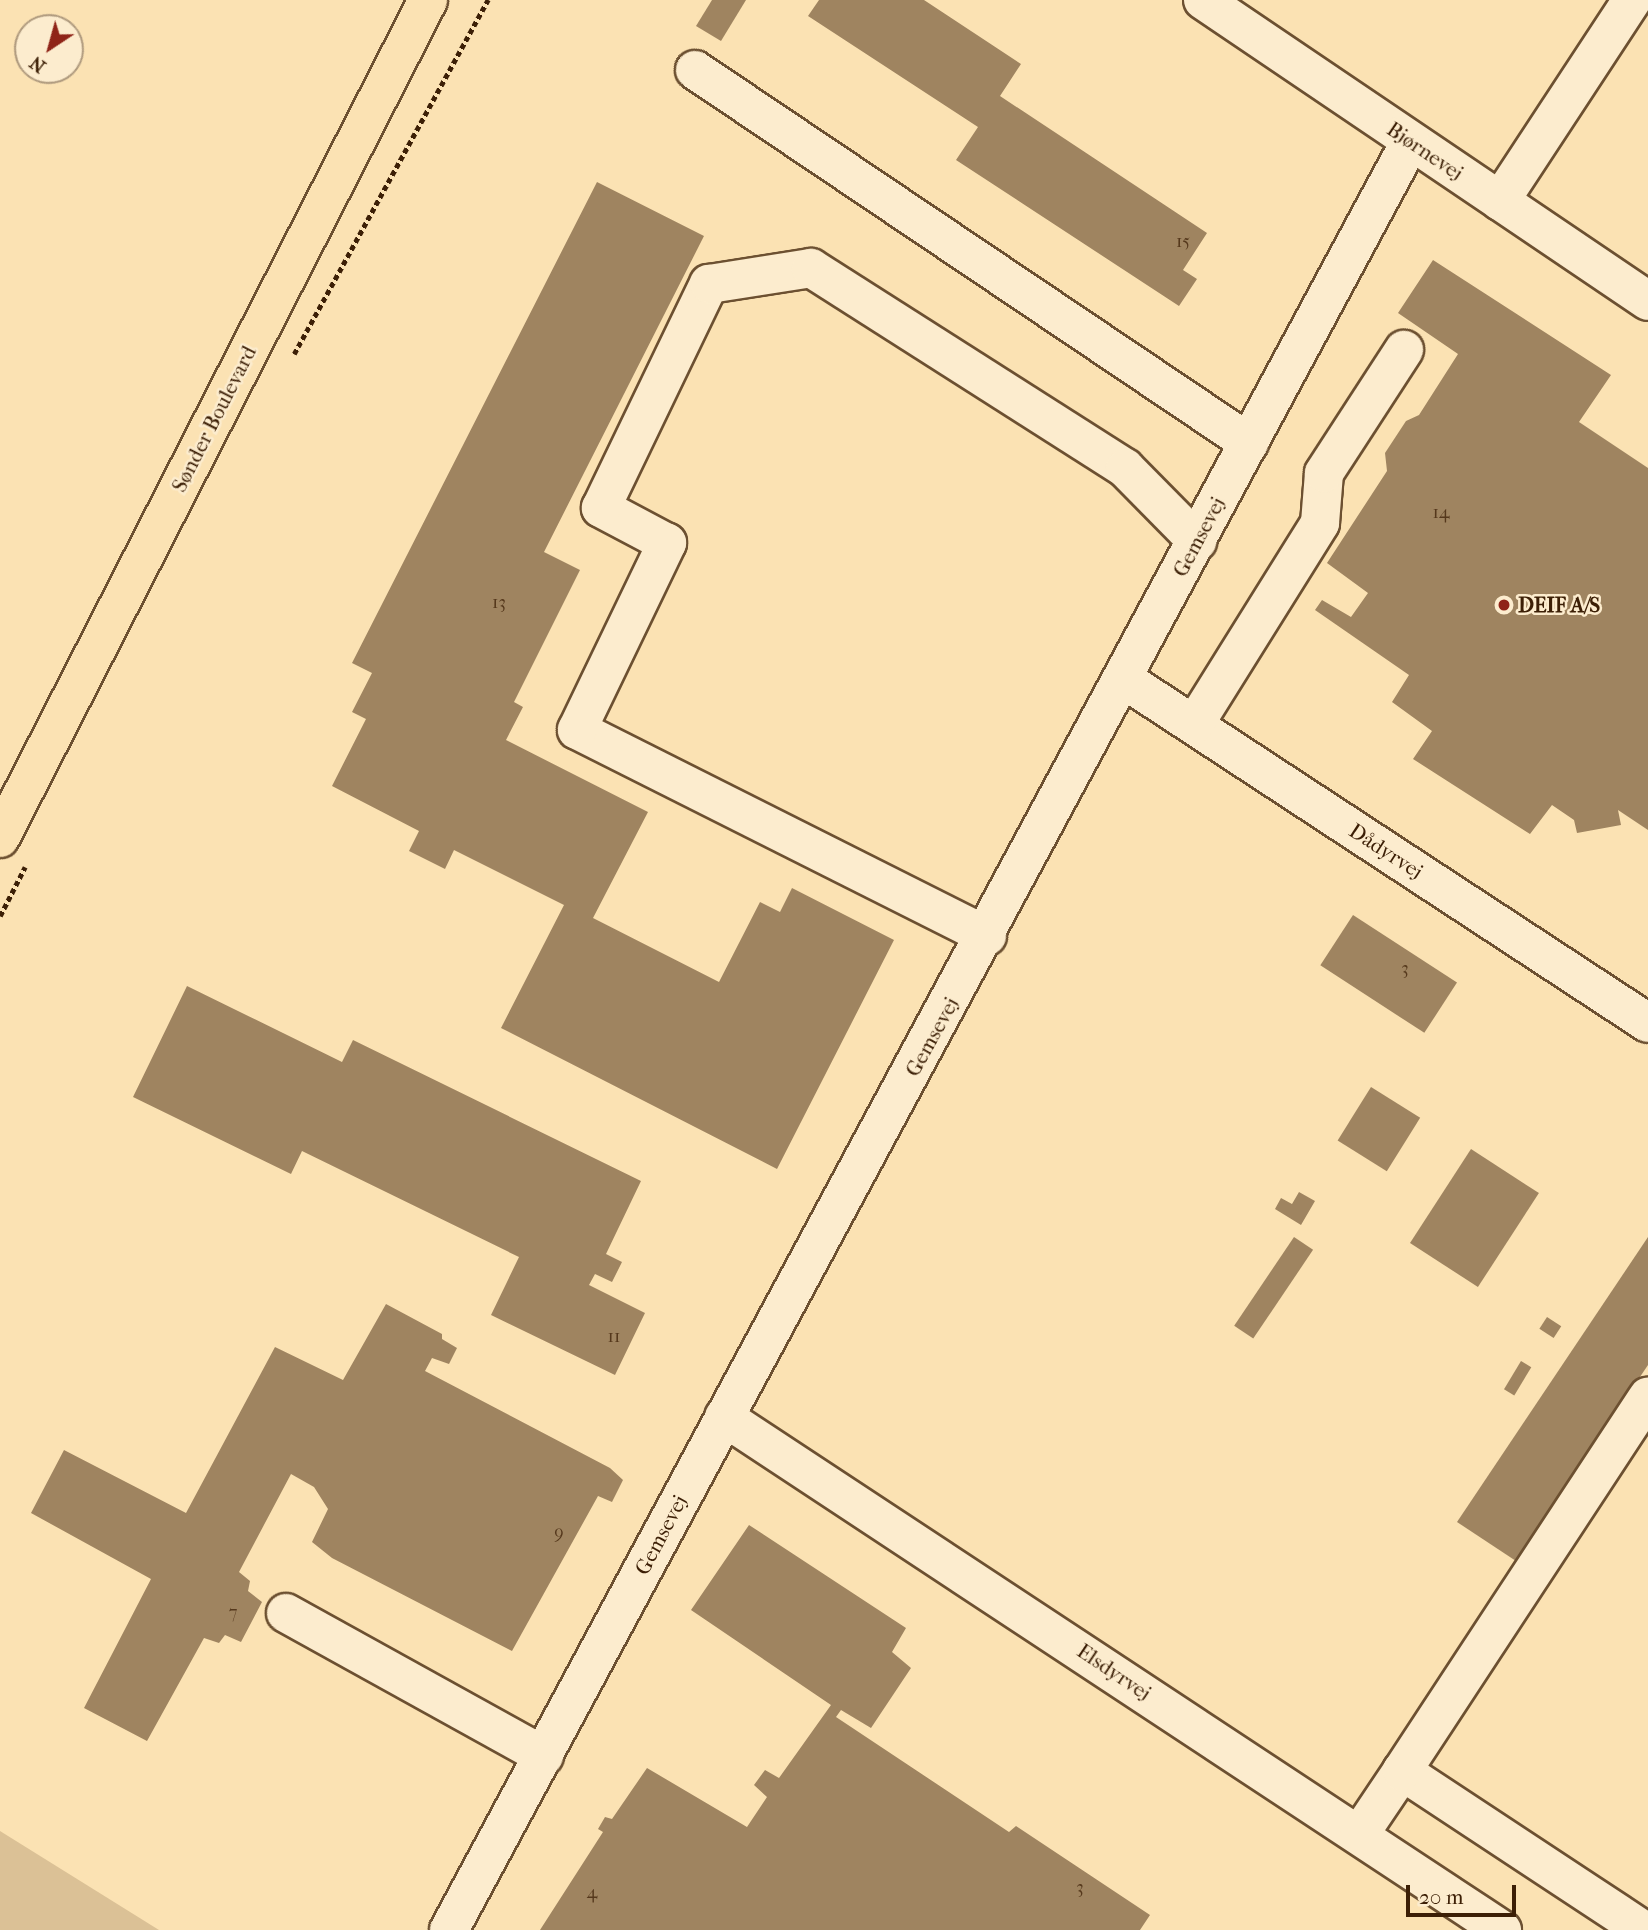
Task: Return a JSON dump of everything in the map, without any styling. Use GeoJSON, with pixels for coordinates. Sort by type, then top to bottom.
{"type":"FeatureCollection","features":[{"type":"Feature","properties":{"kind":"main road","name":"Sønder Boulevard"},"geometry":{"type":"LineString","coordinates":[[16,846],[428,0]]}},
{"type":"Feature","properties":{"kind":"street","name":"Bjørnevej"},"geometry":{"type":"LineString","coordinates":[[1203,0],[1648,301]]}},
{"type":"Feature","properties":{"kind":"street"},"geometry":{"type":"LineString","coordinates":[[1500,201],[1632,0]]}},
{"type":"Feature","properties":{"kind":"street"},"geometry":{"type":"LineString","coordinates":[[695,70],[1249,443]]}},
{"type":"Feature","properties":{"kind":"street","name":"Gemsevej"},"geometry":{"type":"LineString","coordinates":[[449,1930],[1125,680],[1410,142]]}},
{"type":"Feature","properties":{"kind":"street"},"geometry":{"type":"LineString","coordinates":[[987,936],[577,730],[667,543],[601,508],[709,284],[811,268],[1125,468],[1197,541]]}},
{"type":"Feature","properties":{"kind":"street"},"geometry":{"type":"LineString","coordinates":[[1194,725],[1320,523],[1324,473],[1404,349]]}},
{"type":"Feature","properties":{"kind":"street","name":"Dådyrvej"},"geometry":{"type":"LineString","coordinates":[[1125,680],[1648,1023]]}},
{"type":"Feature","properties":{"kind":"street"},"geometry":{"type":"LineString","coordinates":[[1359,1835],[1648,1397]]}},
{"type":"Feature","properties":{"kind":"street","name":"Elsdyrvej"},"geometry":{"type":"LineString","coordinates":[[724,1418],[1502,1930]]}},
{"type":"Feature","properties":{"kind":"street"},"geometry":{"type":"LineString","coordinates":[[286,1613],[544,1755]]}},
{"type":"Feature","properties":{"kind":"street"},"geometry":{"type":"LineString","coordinates":[[1402,1770],[1643,1930]]}},
{"type":"Feature","properties":{"kind":"path"},"geometry":{"type":"LineString","coordinates":[[289,362],[488,0]]}},
{"type":"Feature","properties":{"kind":"path"},"geometry":{"type":"LineString","coordinates":[[0,916],[16,846]]}},
{"type":"Feature","properties":{"kind":"shaded area"},"geometry":{"type":"Polygon","coordinates":[[[0,1831],[159,1930],[0,1930],[0,1831]]]}},
{"type":"Feature","properties":{"kind":"building"},"geometry":{"type":"Polygon","coordinates":[[[712,0],[746,0],[721,41],[696,26],[712,0]]]}},
{"type":"Feature","properties":{"kind":"building"},"geometry":{"type":"Polygon","coordinates":[[[819,0],[924,0],[1021,64],[1000,96],[1207,233],[1183,270],[1197,279],[1179,306],[956,160],[978,127],[808,16],[819,0]]]}},
{"type":"Feature","properties":{"kind":"building"},"geometry":{"type":"Polygon","coordinates":[[[597,182],[704,236],[544,552],[580,570],[514,702],[523,707],[506,740],[648,812],[593,918],[719,982],[760,902],[780,912],[792,888],[894,940],[777,1169],[501,1028],[564,905],[454,850],[445,869],[409,851],[419,831],[332,786],[366,719],[352,712],[372,673],[352,663],[597,182]]]}},
{"type":"Feature","properties":{"kind":"building","name":"DEIF A/S"},"geometry":{"type":"Polygon","coordinates":[[[1433,260],[1611,375],[1579,422],[1648,468],[1648,830],[1618,810],[1621,825],[1577,833],[1574,820],[1552,805],[1530,834],[1413,759],[1432,731],[1392,702],[1409,675],[1315,610],[1322,600],[1351,617],[1368,593],[1327,563],[1387,471],[1385,453],[1406,421],[1419,415],[1458,354],[1398,313],[1433,260]]]}},
{"type":"Feature","properties":{"kind":"building"},"geometry":{"type":"Polygon","coordinates":[[[1353,915],[1457,983],[1424,1033],[1320,965],[1353,915]]]}},
{"type":"Feature","properties":{"kind":"building"},"geometry":{"type":"Polygon","coordinates":[[[187,986],[342,1062],[353,1040],[641,1181],[606,1254],[622,1262],[612,1282],[595,1274],[589,1285],[645,1313],[615,1375],[491,1315],[519,1257],[302,1151],[291,1174],[133,1097],[187,986]]]}},
{"type":"Feature","properties":{"kind":"building"},"geometry":{"type":"Polygon","coordinates":[[[1371,1087],[1420,1118],[1387,1171],[1338,1140],[1371,1087]]]}},
{"type":"Feature","properties":{"kind":"building"},"geometry":{"type":"Polygon","coordinates":[[[1471,1149],[1539,1193],[1478,1287],[1410,1243],[1471,1149]]]}},
{"type":"Feature","properties":{"kind":"building"},"geometry":{"type":"Polygon","coordinates":[[[1299,1192],[1315,1201],[1301,1225],[1275,1209],[1281,1198],[1292,1204],[1299,1192]]]}},
{"type":"Feature","properties":{"kind":"building"},"geometry":{"type":"Polygon","coordinates":[[[1294,1237],[1313,1250],[1253,1339],[1234,1326],[1294,1237]]]}},
{"type":"Feature","properties":{"kind":"building"},"geometry":{"type":"Polygon","coordinates":[[[1648,1237],[1648,1365],[1516,1561],[1457,1522],[1648,1237]]]}},
{"type":"Feature","properties":{"kind":"building"},"geometry":{"type":"Polygon","coordinates":[[[386,1304],[442,1334],[442,1339],[457,1348],[449,1364],[432,1358],[425,1371],[610,1468],[623,1480],[612,1502],[598,1496],[512,1651],[332,1558],[312,1542],[328,1509],[314,1487],[291,1474],[239,1572],[250,1581],[248,1591],[262,1602],[241,1642],[225,1635],[219,1643],[204,1638],[147,1741],[84,1708],[151,1579],[31,1513],[64,1450],[186,1513],[275,1347],[343,1380],[386,1304]]]}},
{"type":"Feature","properties":{"kind":"building"},"geometry":{"type":"Polygon","coordinates":[[[1547,1317],[1561,1326],[1554,1338],[1539,1329],[1547,1317]]]}},
{"type":"Feature","properties":{"kind":"building"},"geometry":{"type":"Polygon","coordinates":[[[1521,1361],[1531,1367],[1514,1395],[1504,1389],[1521,1361]]]}},
{"type":"Feature","properties":{"kind":"building"},"geometry":{"type":"Polygon","coordinates":[[[749,1525],[906,1628],[892,1652],[911,1668],[871,1728],[841,1710],[836,1717],[1009,1832],[1016,1826],[1150,1915],[1140,1930],[540,1930],[603,1832],[598,1829],[605,1817],[612,1819],[647,1768],[747,1827],[767,1797],[754,1785],[765,1770],[779,1778],[831,1705],[691,1610],[749,1525]]]}},
{"type":"Feature","properties":{"kind":"place","name":"DEIF A/S"},"geometry":{"type":"Point","coordinates":[1504,605]}}]}
